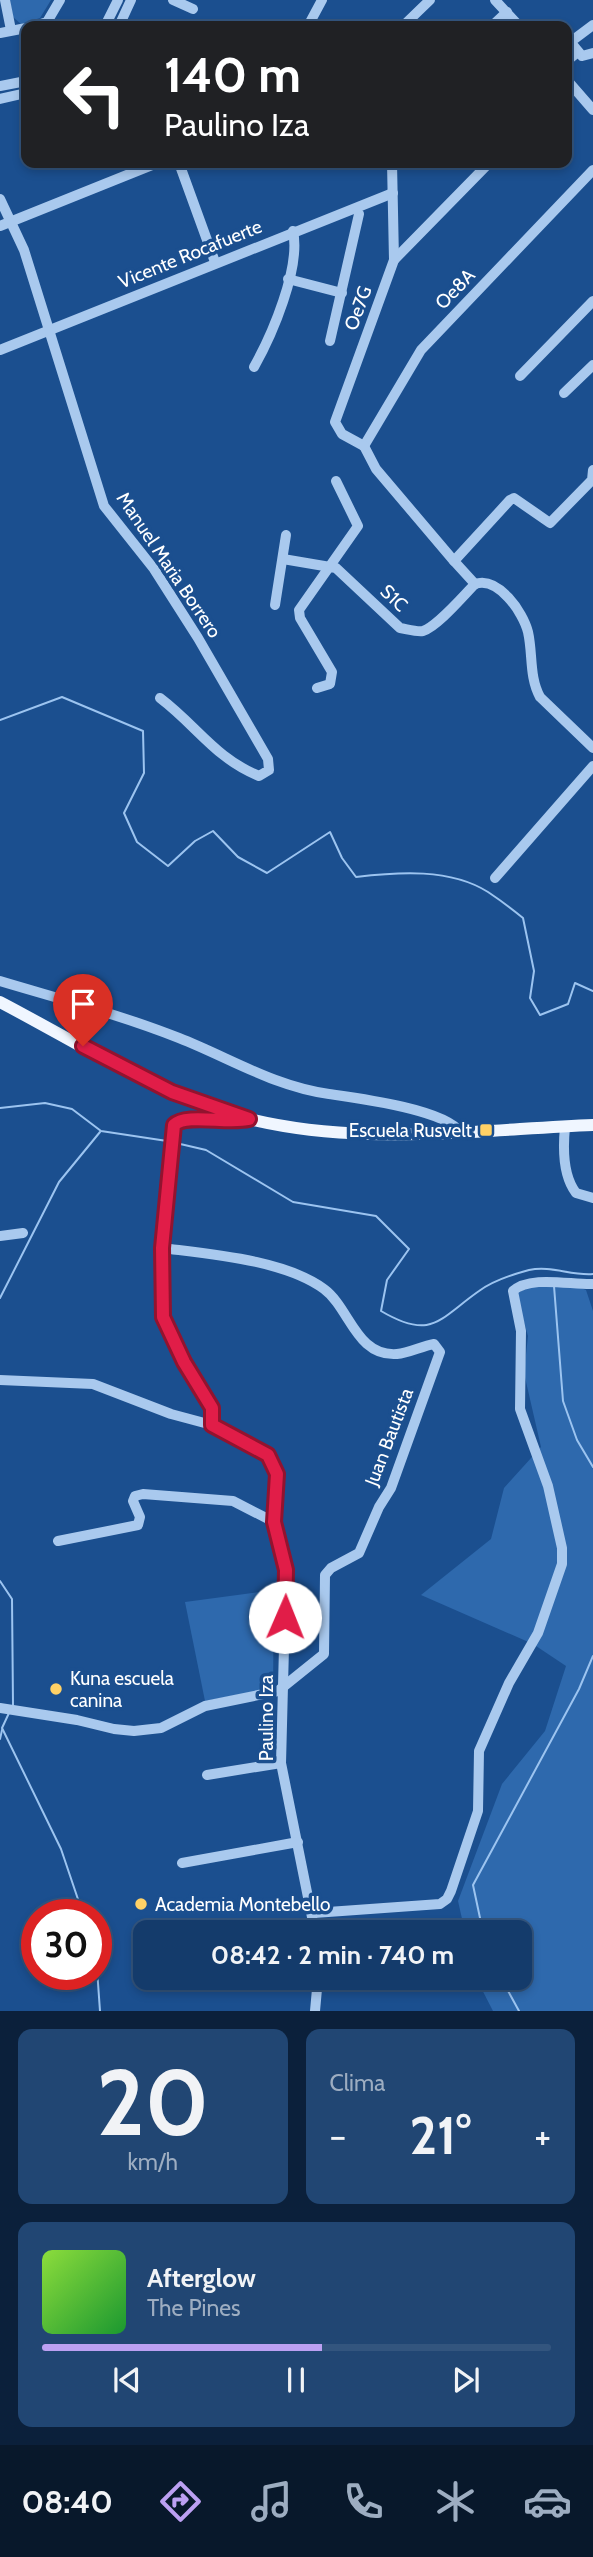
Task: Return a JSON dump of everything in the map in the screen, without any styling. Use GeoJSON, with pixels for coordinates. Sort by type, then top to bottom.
{"type":"FeatureCollection","features":[{"type":"Feature","properties":{"kind":"main road"},"geometry":{"type":"LineString","coordinates":[[0,1002],[172,1092],[249,1119],[344,1135],[593,1125]]}},
{"type":"Feature","properties":{"kind":"street"},"geometry":{"type":"LineString","coordinates":[[5,0],[11,30]]}},
{"type":"Feature","properties":{"kind":"street"},"geometry":{"type":"LineString","coordinates":[[48,21],[61,0]]}},
{"type":"Feature","properties":{"kind":"street"},"geometry":{"type":"LineString","coordinates":[[108,21],[118,0]]}},
{"type":"Feature","properties":{"kind":"street"},"geometry":{"type":"LineString","coordinates":[[121,21],[131,0]]}},
{"type":"Feature","properties":{"kind":"street"},"geometry":{"type":"LineString","coordinates":[[173,0],[193,9]]}},
{"type":"Feature","properties":{"kind":"street"},"geometry":{"type":"LineString","coordinates":[[310,21],[322,0]]}},
{"type":"Feature","properties":{"kind":"street"},"geometry":{"type":"LineString","coordinates":[[408,21],[430,0]]}},
{"type":"Feature","properties":{"kind":"street"},"geometry":{"type":"LineString","coordinates":[[495,0],[515,21]]}},
{"type":"Feature","properties":{"kind":"street"},"geometry":{"type":"LineString","coordinates":[[497,21],[507,12]]}},
{"type":"Feature","properties":{"kind":"street"},"geometry":{"type":"LineString","coordinates":[[593,25],[573,40],[573,46],[584,56],[593,53]]}},
{"type":"Feature","properties":{"kind":"street"},"geometry":{"type":"LineString","coordinates":[[0,33],[21,29]]}},
{"type":"Feature","properties":{"kind":"street"},"geometry":{"type":"LineString","coordinates":[[572,57],[578,52]]}},
{"type":"Feature","properties":{"kind":"street"},"geometry":{"type":"LineString","coordinates":[[0,86],[21,82]]}},
{"type":"Feature","properties":{"kind":"street"},"geometry":{"type":"LineString","coordinates":[[572,86],[591,105]]}},
{"type":"Feature","properties":{"kind":"street"},"geometry":{"type":"LineString","coordinates":[[0,99],[21,94]]}},
{"type":"Feature","properties":{"kind":"street"},"geometry":{"type":"LineString","coordinates":[[0,226],[144,168]]}},
{"type":"Feature","properties":{"kind":"street"},"geometry":{"type":"LineString","coordinates":[[181,168],[215,262]]}},
{"type":"Feature","properties":{"kind":"street","name":"Oe7G"},"geometry":{"type":"LineString","coordinates":[[364,446],[342,434],[335,422],[394,260],[392,168]]}},
{"type":"Feature","properties":{"kind":"street"},"geometry":{"type":"LineString","coordinates":[[394,260],[484,168]]}},
{"type":"Feature","properties":{"kind":"street","name":"Oe8A"},"geometry":{"type":"LineString","coordinates":[[364,446],[421,349],[593,170]]}},
{"type":"Feature","properties":{"kind":"street","name":"Vicente Rocafuerte"},"geometry":{"type":"LineString","coordinates":[[0,350],[393,193]]}},
{"type":"Feature","properties":{"kind":"street","name":"Manuel Maria Borrero"},"geometry":{"type":"LineString","coordinates":[[0,199],[11,221],[48,329],[104,506],[154,569],[198,638],[268,760],[270,770],[259,776],[229,761],[183,715],[160,698]]}},
{"type":"Feature","properties":{"kind":"street"},"geometry":{"type":"LineString","coordinates":[[330,341],[359,214]]}},
{"type":"Feature","properties":{"kind":"street"},"geometry":{"type":"LineString","coordinates":[[254,367],[274,327],[288,279],[295,246],[293,231]]}},
{"type":"Feature","properties":{"kind":"street"},"geometry":{"type":"LineString","coordinates":[[288,279],[342,293]]}},
{"type":"Feature","properties":{"kind":"street"},"geometry":{"type":"LineString","coordinates":[[520,376],[593,302]]}},
{"type":"Feature","properties":{"kind":"street"},"geometry":{"type":"LineString","coordinates":[[564,393],[593,365]]}},
{"type":"Feature","properties":{"kind":"street"},"geometry":{"type":"LineString","coordinates":[[364,446],[376,470],[475,584],[481,582],[495,585],[516,609],[527,628],[535,688],[540,697],[593,748]]}},
{"type":"Feature","properties":{"kind":"street"},"geometry":{"type":"LineString","coordinates":[[454,561],[514,498],[550,523],[592,480],[593,470]]}},
{"type":"Feature","properties":{"kind":"street"},"geometry":{"type":"LineString","coordinates":[[317,688],[330,684],[332,672],[300,618],[299,610],[332,566],[332,559],[358,526],[336,481]]}},
{"type":"Feature","properties":{"kind":"street"},"geometry":{"type":"LineString","coordinates":[[275,605],[286,535]]}},
{"type":"Feature","properties":{"kind":"street"},"geometry":{"type":"LineString","coordinates":[[283,559],[332,566]]}},
{"type":"Feature","properties":{"kind":"street","name":"S1C"},"geometry":{"type":"LineString","coordinates":[[332,566],[400,628],[410,630],[423,631],[434,624],[475,584]]}},
{"type":"Feature","properties":{"kind":"street"},"geometry":{"type":"LineString","coordinates":[[495,878],[593,766]]}},
{"type":"Feature","properties":{"kind":"street"},"geometry":{"type":"LineString","coordinates":[[0,981],[145,1025],[268,1079],[325,1093],[380,1102],[447,1121],[460,1132]]}},
{"type":"Feature","properties":{"kind":"street"},"geometry":{"type":"LineString","coordinates":[[0,1380],[93,1384],[171,1414],[212,1425],[212,1408],[184,1362],[163,1317],[162,1248],[174,1125],[187,1118],[233,1123],[249,1119]]}},
{"type":"Feature","properties":{"kind":"street"},"geometry":{"type":"LineString","coordinates":[[565,1126],[565,1162],[570,1183],[576,1193],[593,1198]]}},
{"type":"Feature","properties":{"kind":"street"},"geometry":{"type":"LineString","coordinates":[[0,1236],[23,1233]]}},
{"type":"Feature","properties":{"kind":"street","name":"Juan Bautista"},"geometry":{"type":"LineString","coordinates":[[0,1708],[134,1731],[160,1728],[205,1706],[283,1689],[322,1657],[325,1575],[331,1568],[359,1553],[391,1488],[440,1352],[434,1344],[398,1354],[386,1354],[357,1335],[340,1307],[324,1289],[279,1269],[232,1257],[162,1248]]}},
{"type":"Feature","properties":{"kind":"street"},"geometry":{"type":"LineString","coordinates":[[314,1913],[440,1904],[447,1899],[478,1811],[479,1751],[545,1618],[562,1564],[562,1548],[546,1477],[520,1409],[521,1331],[513,1291],[518,1286],[536,1283],[593,1284]]}},
{"type":"Feature","properties":{"kind":"street","name":"Paulino Iza"},"geometry":{"type":"LineString","coordinates":[[212,1425],[268,1455],[275,1463],[274,1522],[286,1570],[281,1763],[314,1920]]}},
{"type":"Feature","properties":{"kind":"street"},"geometry":{"type":"LineString","coordinates":[[58,1541],[138,1525],[140,1517],[133,1501],[135,1496],[143,1494],[233,1501],[274,1522]]}},
{"type":"Feature","properties":{"kind":"street"},"geometry":{"type":"LineString","coordinates":[[207,1775],[281,1763]]}},
{"type":"Feature","properties":{"kind":"street"},"geometry":{"type":"LineString","coordinates":[[182,1863],[298,1842]]}},
{"type":"Feature","properties":{"kind":"street"},"geometry":{"type":"LineString","coordinates":[[315,2011],[317,1990]]}},
{"type":"Feature","properties":{"kind":"shaded area"},"geometry":{"type":"Polygon","coordinates":[[[10,0],[51,0],[40,18],[21,21],[21,24],[13,17],[10,0]]]}},
{"type":"Feature","properties":{"kind":"shaded area"},"geometry":{"type":"Polygon","coordinates":[[[565,1282],[586,1290],[593,1311],[593,2011],[493,2011],[482,1990],[532,1990],[532,1920],[462,1920],[458,1901],[502,1784],[545,1731],[566,1666],[533,1644],[421,1595],[491,1539],[504,1488],[541,1447],[524,1373],[528,1336],[516,1294],[537,1283],[565,1282]]]}},
{"type":"Feature","properties":{"kind":"shaded area"},"geometry":{"type":"Polygon","coordinates":[[[274,1590],[273,1688],[205,1701],[185,1602],[274,1590]]]}},
{"type":"Feature","properties":{"kind":"waterway"},"geometry":{"type":"LineString","coordinates":[[0,720],[62,697],[143,731],[144,773],[124,813],[137,842],[168,866],[195,841],[213,831],[238,857],[267,873],[330,832],[342,858],[356,877],[406,873],[441,875],[473,884],[523,918],[534,971],[530,998],[540,1015],[568,1004],[575,983],[593,991]]}},
{"type":"Feature","properties":{"kind":"waterway"},"geometry":{"type":"LineString","coordinates":[[0,1108],[45,1103],[72,1109],[101,1131],[167,1141]]}},
{"type":"Feature","properties":{"kind":"waterway"},"geometry":{"type":"LineString","coordinates":[[0,1298],[59,1182],[100,1132]]}},
{"type":"Feature","properties":{"kind":"waterway"},"geometry":{"type":"LineString","coordinates":[[176,1143],[206,1150],[293,1202],[376,1216],[409,1249],[387,1280],[381,1311],[398,1320],[412,1324],[434,1323],[484,1288],[529,1270],[593,1274]]}},
{"type":"Feature","properties":{"kind":"waterway"},"geometry":{"type":"LineString","coordinates":[[554,1286],[563,1401],[577,1440],[593,1467]]}},
{"type":"Feature","properties":{"kind":"waterway"},"geometry":{"type":"LineString","coordinates":[[0,1581],[12,1599],[13,1705]]}},
{"type":"Feature","properties":{"kind":"waterway"},"geometry":{"type":"LineString","coordinates":[[480,1920],[473,1885],[579,1689],[593,1656]]}},
{"type":"Feature","properties":{"kind":"waterway"},"geometry":{"type":"LineString","coordinates":[[9,1713],[2,1728],[61,1849],[78,1899]]}},
{"type":"Feature","properties":{"kind":"waterway"},"geometry":{"type":"LineString","coordinates":[[0,1739],[2,1730]]}},
{"type":"Feature","properties":{"kind":"waterway"},"geometry":{"type":"LineString","coordinates":[[98,1990],[100,2011]]}},
{"type":"Feature","properties":{"kind":"waterway"},"geometry":{"type":"LineString","coordinates":[[508,1990],[519,2011]]}},
{"type":"Feature","properties":{"kind":"place","name":"Escuela Rusvelt"},"geometry":{"type":"Point","coordinates":[486,1130]}},
{"type":"Feature","properties":{"kind":"place","name":"Kuna escuela canina"},"geometry":{"type":"Point","coordinates":[56,1689]}},
{"type":"Feature","properties":{"kind":"place","name":"Academia Montebello"},"geometry":{"type":"Point","coordinates":[141,1904]}},
{"type":"Feature","properties":{"kind":"route"},"geometry":{"type":"LineString","coordinates":[[83,1046],[172,1092],[249,1119],[233,1123],[187,1118],[174,1125],[162,1248],[163,1317],[184,1362],[212,1408],[212,1425],[268,1455],[275,1463],[277,1474],[274,1522],[286,1570],[285,1617]]}}]}
